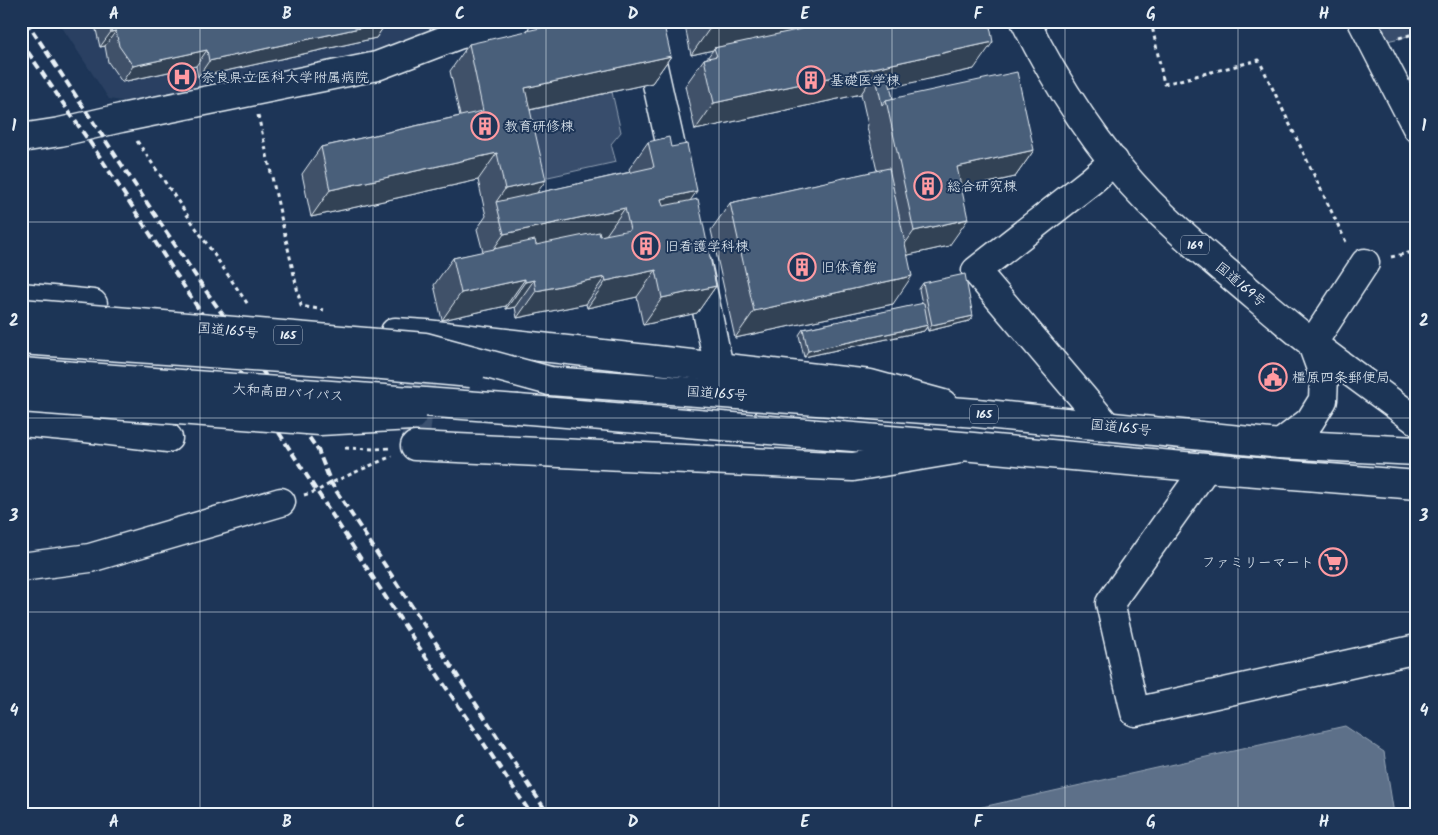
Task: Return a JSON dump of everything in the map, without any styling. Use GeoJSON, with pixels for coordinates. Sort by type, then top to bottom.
{"type":"FeatureCollection","features":[{"type":"Feature","properties":{"kind":"main road"},"geometry":{"type":"LineString","coordinates":[[21,138],[60,132],[377,66],[461,27],[516,21]]}},
{"type":"Feature","properties":{"kind":"main road"},"geometry":{"type":"LineString","coordinates":[[643,21],[684,204]]}},
{"type":"Feature","properties":{"kind":"main road","name":"国道169号"},"geometry":{"type":"LineString","coordinates":[[1025,21],[1036,44],[1061,86],[1114,161],[1149,202],[1193,244],[1312,344],[1417,421]]}},
{"type":"Feature","properties":{"kind":"main road"},"geometry":{"type":"LineString","coordinates":[[1362,21],[1417,128]]}},
{"type":"Feature","properties":{"kind":"main road"},"geometry":{"type":"LineString","coordinates":[[1107,426],[976,271],[1114,161]]}},
{"type":"Feature","properties":{"kind":"main road"},"geometry":{"type":"LineString","coordinates":[[692,242],[719,367]]}},
{"type":"Feature","properties":{"kind":"main road"},"geometry":{"type":"LineString","coordinates":[[1280,444],[1310,421],[1324,400],[1324,376],[1312,344],[1357,255]]}},
{"type":"Feature","properties":{"kind":"main road"},"geometry":{"type":"LineString","coordinates":[[21,297],[93,304]]}},
{"type":"Feature","properties":{"kind":"main road","name":"国道165号"},"geometry":{"type":"LineString","coordinates":[[21,313],[425,347],[550,381],[977,413],[1280,444],[1417,451]]}},
{"type":"Feature","properties":{"kind":"main road"},"geometry":{"type":"LineString","coordinates":[[306,326],[436,335],[870,384],[977,413]]}},
{"type":"Feature","properties":{"kind":"main road","name":"165"},"geometry":{"type":"LineString","coordinates":[[21,340],[382,364],[550,381]]}},
{"type":"Feature","properties":{"kind":"main road","name":"大和高田バイパス"},"geometry":{"type":"LineString","coordinates":[[21,372],[518,409],[973,447]]}},
{"type":"Feature","properties":{"kind":"main road"},"geometry":{"type":"LineString","coordinates":[[21,398],[320,421],[518,409]]}},
{"type":"Feature","properties":{"kind":"main road"},"geometry":{"type":"LineString","coordinates":[[21,422],[168,438]]}},
{"type":"Feature","properties":{"kind":"main road"},"geometry":{"type":"LineString","coordinates":[[416,446],[853,467],[973,447],[1417,485]]}},
{"type":"Feature","properties":{"kind":"main road"},"geometry":{"type":"LineString","coordinates":[[1206,468],[1110,603],[1135,712],[1417,649]]}},
{"type":"Feature","properties":{"kind":"main road"},"geometry":{"type":"LineString","coordinates":[[21,567],[90,558],[281,502]]}},
{"type":"Feature","properties":{"kind":"path"},"geometry":{"type":"LineString","coordinates":[[1151,21],[1164,84],[1259,60],[1357,255]]}},
{"type":"Feature","properties":{"kind":"path"},"geometry":{"type":"LineString","coordinates":[[253,91],[301,306],[339,312],[342,328]]}},
{"type":"Feature","properties":{"kind":"path"},"geometry":{"type":"LineString","coordinates":[[121,118],[252,312]]}},
{"type":"Feature","properties":{"kind":"path"},"geometry":{"type":"LineString","coordinates":[[281,502],[317,491],[416,446]]}},
{"type":"Feature","properties":{"kind":"path"},"geometry":{"type":"LineString","coordinates":[[340,448],[375,449]]}},
{"type":"Feature","properties":{"kind":"shaded area","name":"奈良県立医科大学附属病院"},"geometry":{"type":"Polygon","coordinates":[[[58,21],[464,21],[378,54],[139,104],[109,99],[58,21]]]}},
{"type":"Feature","properties":{"kind":"shaded area"},"geometry":{"type":"Polygon","coordinates":[[[1362,21],[1417,21],[1417,34],[1374,44],[1362,21]]]}},
{"type":"Feature","properties":{"kind":"shaded area"},"geometry":{"type":"Polygon","coordinates":[[[612,92],[621,132],[611,144],[616,162],[521,183],[506,115],[612,92]]]}},
{"type":"Feature","properties":{"kind":"shaded area"},"geometry":{"type":"Polygon","coordinates":[[[1345,726],[1384,752],[1394,814],[951,814],[1345,726]]]}},
{"type":"Feature","properties":{"kind":"building"},"geometry":{"type":"Polygon","coordinates":[[[109,21],[387,22],[209,61],[207,50],[133,66],[119,46],[116,31],[111,32],[109,21]]]}},
{"type":"Feature","properties":{"kind":"building"},"geometry":{"type":"Polygon","coordinates":[[[571,21],[663,21],[671,56],[525,88],[546,180],[505,189],[497,153],[330,190],[321,147],[483,111],[469,44],[571,21]]]}},
{"type":"Feature","properties":{"kind":"building"},"geometry":{"type":"Polygon","coordinates":[[[709,21],[741,21],[710,28],[709,21]]]}},
{"type":"Feature","properties":{"kind":"building"},"geometry":{"type":"Polygon","coordinates":[[[838,21],[989,21],[993,42],[714,103],[704,59],[717,56],[714,48],[838,21]]]}},
{"type":"Feature","properties":{"kind":"building"},"geometry":{"type":"Polygon","coordinates":[[[887,71],[893,99],[886,100],[882,105],[875,73],[887,71]]]}},
{"type":"Feature","properties":{"kind":"building","name":"総合研究棟"},"geometry":{"type":"Polygon","coordinates":[[[1017,72],[1034,150],[957,167],[968,219],[914,231],[886,100],[1017,72]]]}},
{"type":"Feature","properties":{"kind":"building"},"geometry":{"type":"Polygon","coordinates":[[[669,137],[671,147],[687,144],[697,191],[661,199],[663,206],[698,199],[716,286],[662,298],[656,270],[606,281],[605,277],[536,291],[534,280],[525,282],[525,279],[461,293],[453,258],[535,240],[536,245],[599,232],[600,236],[630,230],[625,208],[504,234],[496,202],[654,167],[648,142],[669,137]]]}},
{"type":"Feature","properties":{"kind":"building","name":"旧体育館"},"geometry":{"type":"Polygon","coordinates":[[[889,168],[912,276],[754,311],[730,203],[889,168]]]}},
{"type":"Feature","properties":{"kind":"building"},"geometry":{"type":"Polygon","coordinates":[[[965,274],[973,316],[932,325],[923,283],[965,274]]]}},
{"type":"Feature","properties":{"kind":"building"},"geometry":{"type":"Polygon","coordinates":[[[924,303],[928,325],[808,351],[803,329],[924,303]]]}},
{"type":"Feature","properties":{"kind":"tunnel"},"geometry":{"type":"LineString","coordinates":[[415,446],[425,345]]}},
{"type":"Feature","properties":{"kind":"railway"},"geometry":{"type":"LineString","coordinates":[[26,21],[199,281],[318,450],[331,483],[548,814]]}},
{"type":"Feature","properties":{"kind":"railway"},"geometry":{"type":"LineString","coordinates":[[21,42],[102,160],[394,610],[531,814]]}},
{"type":"Feature","properties":{"kind":"place","name":"奈良県立医科大学附属病院"},"geometry":{"type":"Point","coordinates":[182,77]}},
{"type":"Feature","properties":{"kind":"place","name":"基礎医学棟"},"geometry":{"type":"Point","coordinates":[811,80]}},
{"type":"Feature","properties":{"kind":"place","name":"教育研修棟"},"geometry":{"type":"Point","coordinates":[485,126]}},
{"type":"Feature","properties":{"kind":"place","name":"総合研究棟"},"geometry":{"type":"Point","coordinates":[928,186]}},
{"type":"Feature","properties":{"kind":"place","name":"旧看護学科棟"},"geometry":{"type":"Point","coordinates":[646,246]}},
{"type":"Feature","properties":{"kind":"place","name":"旧体育館"},"geometry":{"type":"Point","coordinates":[802,267]}},
{"type":"Feature","properties":{"kind":"place","name":"橿原四条郵便局"},"geometry":{"type":"Point","coordinates":[1273,377]}},
{"type":"Feature","properties":{"kind":"place","name":"ファミリーマート"},"geometry":{"type":"Point","coordinates":[1333,562]}}]}
